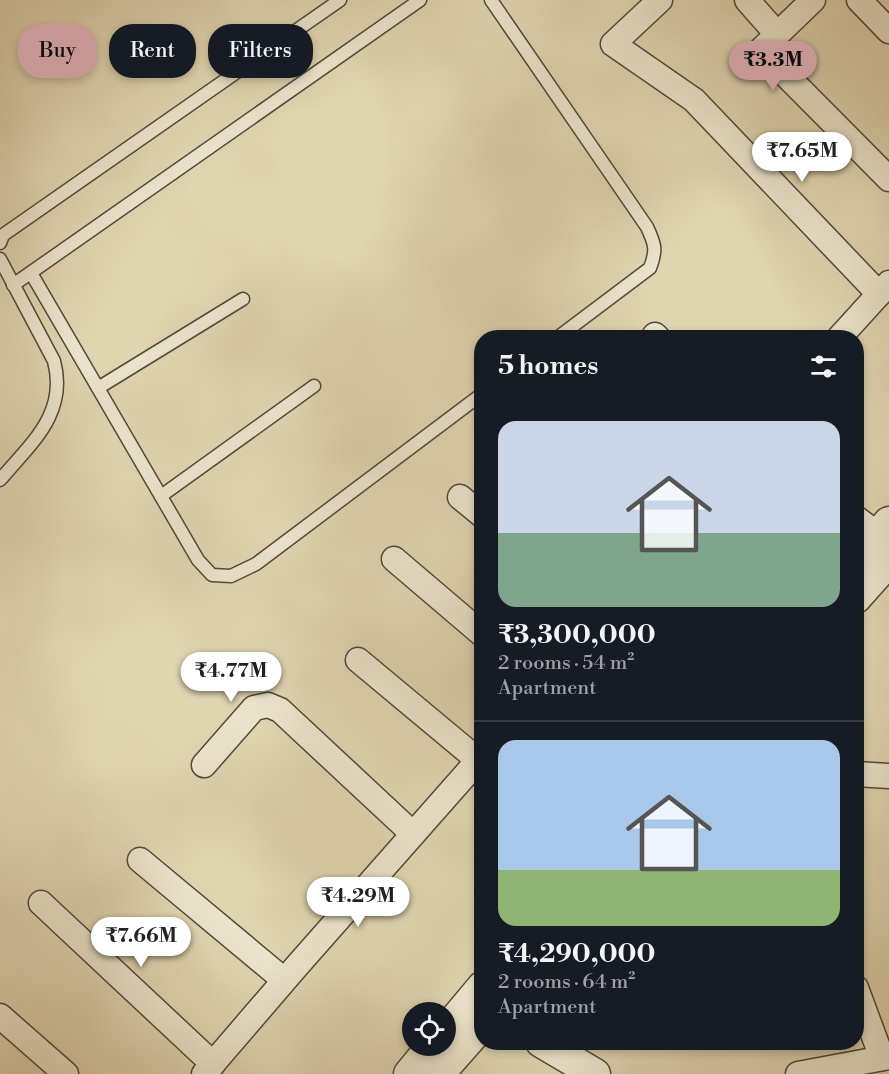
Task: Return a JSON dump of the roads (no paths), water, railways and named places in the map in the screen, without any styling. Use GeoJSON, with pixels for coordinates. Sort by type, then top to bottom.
{"type":"FeatureCollection","features":[{"type":"Feature","properties":{"kind":"street"},"geometry":{"type":"LineString","coordinates":[[660,0],[613,44],[694,100],[884,289],[846,330]]}},
{"type":"Feature","properties":{"kind":"street"},"geometry":{"type":"LineString","coordinates":[[747,0],[777,34]]}},
{"type":"Feature","properties":{"kind":"street"},"geometry":{"type":"LineString","coordinates":[[813,0],[761,50],[889,179]]}},
{"type":"Feature","properties":{"kind":"street"},"geometry":{"type":"LineString","coordinates":[[859,0],[889,31]]}},
{"type":"Feature","properties":{"kind":"street"},"geometry":{"type":"LineString","coordinates":[[460,497],[474,508]]}},
{"type":"Feature","properties":{"kind":"street"},"geometry":{"type":"LineString","coordinates":[[864,551],[880,536]]}},
{"type":"Feature","properties":{"kind":"street"},"geometry":{"type":"LineString","coordinates":[[864,577],[880,536]]}},
{"type":"Feature","properties":{"kind":"street"},"geometry":{"type":"LineString","coordinates":[[394,559],[474,627]]}},
{"type":"Feature","properties":{"kind":"street"},"geometry":{"type":"LineString","coordinates":[[358,660],[474,753]]}},
{"type":"Feature","properties":{"kind":"street"},"geometry":{"type":"LineString","coordinates":[[204,765],[254,708],[268,705],[279,710],[413,834]]}},
{"type":"Feature","properties":{"kind":"street"},"geometry":{"type":"LineString","coordinates":[[41,903],[209,1069],[284,980],[474,765]]}},
{"type":"Feature","properties":{"kind":"street"},"geometry":{"type":"LineString","coordinates":[[864,774],[889,776]]}},
{"type":"Feature","properties":{"kind":"street"},"geometry":{"type":"LineString","coordinates":[[140,860],[284,980]]}},
{"type":"Feature","properties":{"kind":"street"},"geometry":{"type":"LineString","coordinates":[[798,1074],[885,1057],[864,1007]]}},
{"type":"Feature","properties":{"kind":"street"},"geometry":{"type":"LineString","coordinates":[[456,1022],[474,1008]]}},
{"type":"Feature","properties":{"kind":"street"},"geometry":{"type":"LineString","coordinates":[[440,1074],[474,1012]]}},
{"type":"Feature","properties":{"kind":"street"},"geometry":{"type":"LineString","coordinates":[[0,1016],[66,1074]]}},
{"type":"Feature","properties":{"kind":"street"},"geometry":{"type":"LineString","coordinates":[[554,1050],[595,1074]]}},
{"type":"Feature","properties":{"kind":"street"},"geometry":{"type":"LineString","coordinates":[[409,1074],[424,1056]]}},
{"type":"Feature","properties":{"kind":"lane"},"geometry":{"type":"LineString","coordinates":[[0,243],[3,235],[340,0]]}},
{"type":"Feature","properties":{"kind":"lane"},"geometry":{"type":"LineString","coordinates":[[13,285],[420,0]]}},
{"type":"Feature","properties":{"kind":"lane"},"geometry":{"type":"LineString","coordinates":[[491,0],[647,227],[655,243],[655,256],[650,268],[568,330]]}},
{"type":"Feature","properties":{"kind":"lane"},"geometry":{"type":"LineString","coordinates":[[0,259],[54,361],[58,377],[56,400],[45,428],[0,480]]}},
{"type":"Feature","properties":{"kind":"lane"},"geometry":{"type":"LineString","coordinates":[[31,273],[198,560],[212,575],[231,576],[256,564],[474,400]]}},
{"type":"Feature","properties":{"kind":"lane"},"geometry":{"type":"LineString","coordinates":[[98,388],[243,299]]}},
{"type":"Feature","properties":{"kind":"lane"},"geometry":{"type":"LineString","coordinates":[[161,496],[314,386]]}}]}
